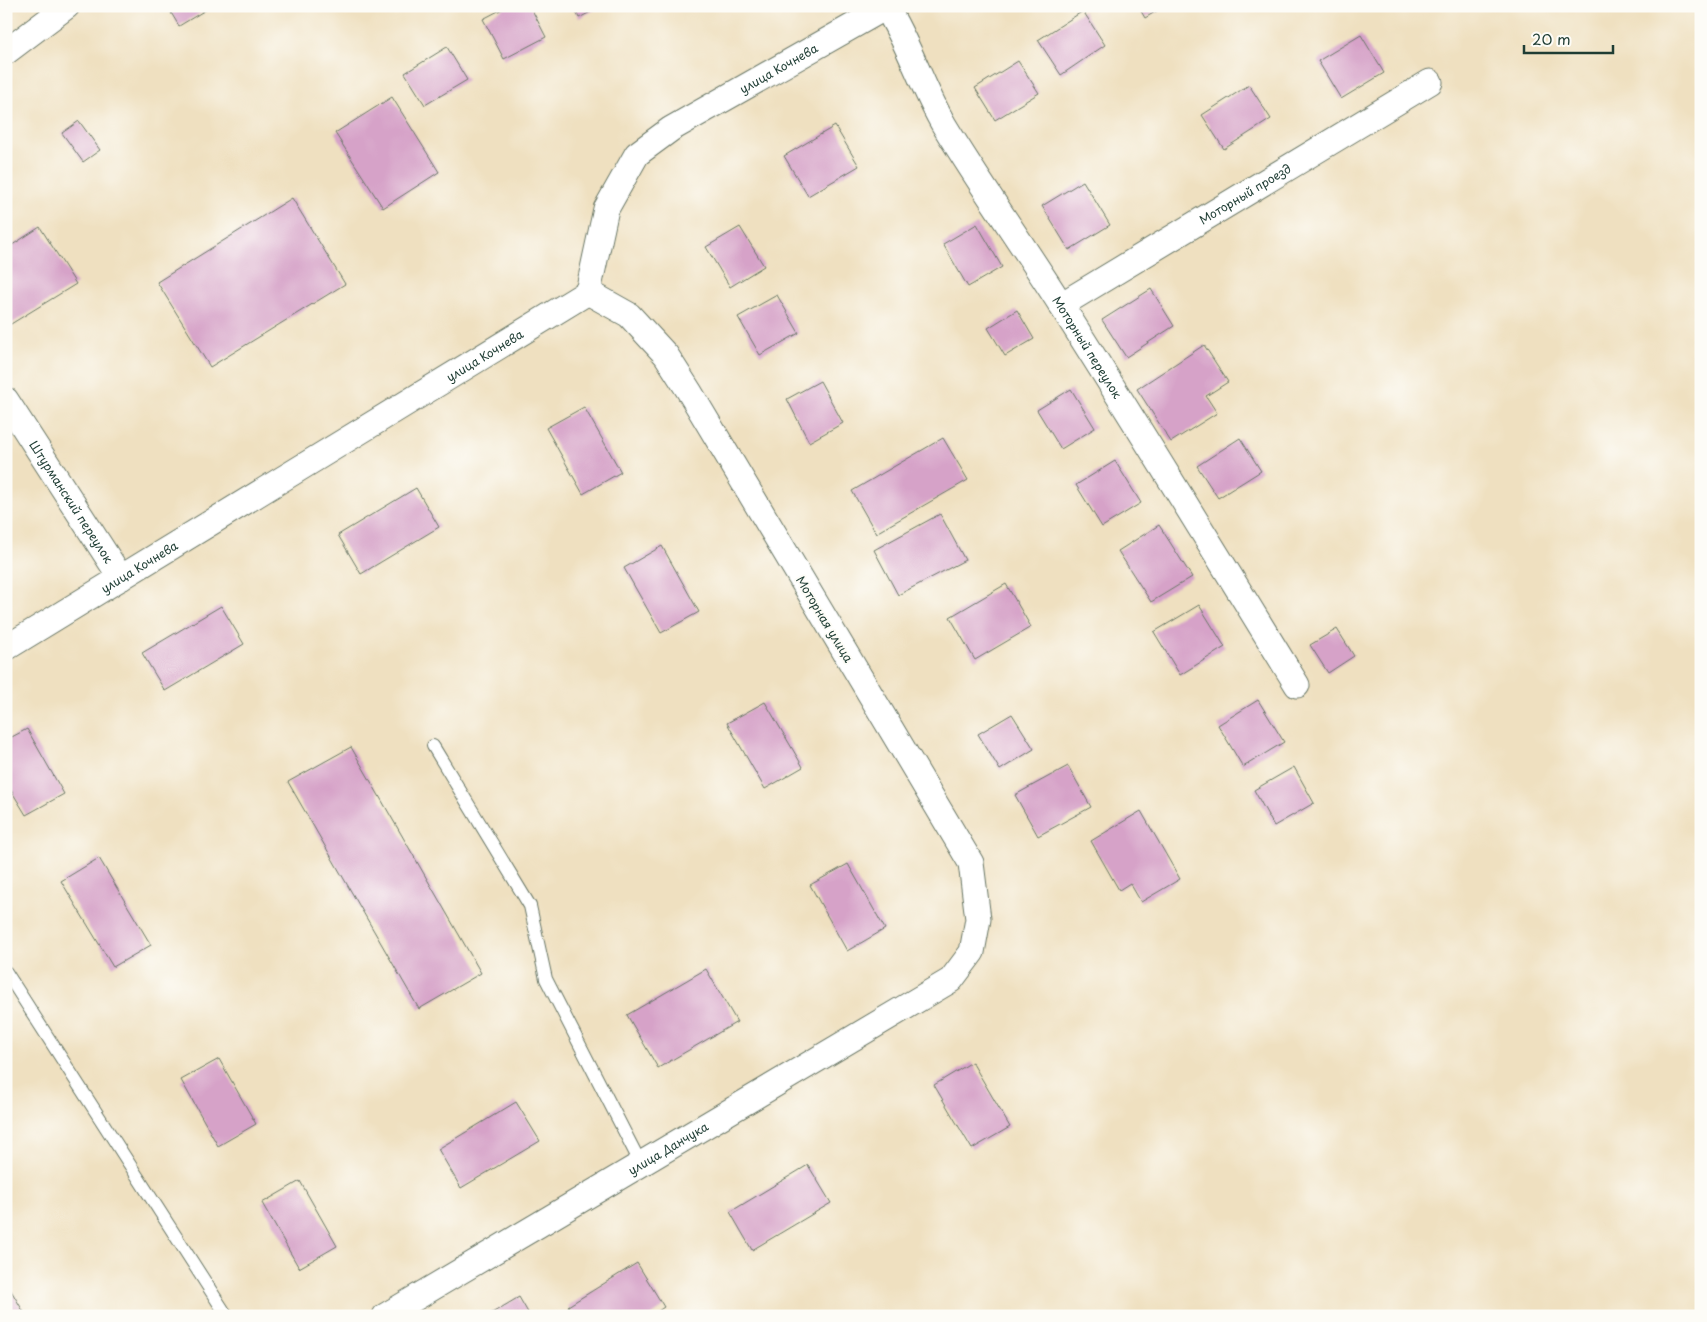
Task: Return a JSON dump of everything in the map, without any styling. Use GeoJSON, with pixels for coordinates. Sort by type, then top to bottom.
{"type":"FeatureCollection","features":[{"type":"Feature","properties":{"kind":"street"},"geometry":{"type":"LineString","coordinates":[[6,52],[67,6]]}},
{"type":"Feature","properties":{"kind":"street","name":"улица Кочнева"},"geometry":{"type":"LineString","coordinates":[[6,648],[588,292],[606,209],[638,154],[671,129],[887,6]]}},
{"type":"Feature","properties":{"kind":"street","name":"Моторный переулок"},"geometry":{"type":"LineString","coordinates":[[887,6],[944,124],[1183,498],[1297,685]]}},
{"type":"Feature","properties":{"kind":"street","name":"Моторный проезд"},"geometry":{"type":"LineString","coordinates":[[1061,305],[1430,82]]}},
{"type":"Feature","properties":{"kind":"street","name":"Моторная улица"},"geometry":{"type":"LineString","coordinates":[[588,292],[629,315],[666,355],[971,863],[978,919],[972,952],[951,980]]}},
{"type":"Feature","properties":{"kind":"street","name":"Штурманский переулок"},"geometry":{"type":"LineString","coordinates":[[6,400],[121,578]]}},
{"type":"Feature","properties":{"kind":"street","name":"улица Данчука"},"geometry":{"type":"LineString","coordinates":[[385,1316],[951,980]]}},
{"type":"Feature","properties":{"kind":"lane"},"geometry":{"type":"LineString","coordinates":[[433,746],[530,906],[546,979],[641,1164]]}},
{"type":"Feature","properties":{"kind":"lane"},"geometry":{"type":"LineString","coordinates":[[6,972],[227,1316]]}},
{"type":"Feature","properties":{"kind":"building"},"geometry":{"type":"Polygon","coordinates":[[[167,6],[212,6],[179,26],[167,6]]]}},
{"type":"Feature","properties":{"kind":"building"},"geometry":{"type":"Polygon","coordinates":[[[508,6],[530,6],[546,37],[504,59],[483,19],[508,6]]]}},
{"type":"Feature","properties":{"kind":"building"},"geometry":{"type":"Polygon","coordinates":[[[573,6],[602,6],[579,18],[573,6]]]}},
{"type":"Feature","properties":{"kind":"building"},"geometry":{"type":"Polygon","coordinates":[[[1138,6],[1165,6],[1145,18],[1138,6]]]}},
{"type":"Feature","properties":{"kind":"building"},"geometry":{"type":"Polygon","coordinates":[[[1083,11],[1105,45],[1061,75],[1038,40],[1083,11]]]}},
{"type":"Feature","properties":{"kind":"building"},"geometry":{"type":"Polygon","coordinates":[[[1361,35],[1384,73],[1341,99],[1318,61],[1361,35]]]}},
{"type":"Feature","properties":{"kind":"building"},"geometry":{"type":"Polygon","coordinates":[[[447,47],[467,80],[425,105],[405,73],[447,47]]]}},
{"type":"Feature","properties":{"kind":"building"},"geometry":{"type":"Polygon","coordinates":[[[1018,61],[1039,93],[995,120],[975,88],[1018,61]]]}},
{"type":"Feature","properties":{"kind":"building"},"geometry":{"type":"Polygon","coordinates":[[[1249,85],[1271,119],[1224,149],[1202,115],[1249,85]]]}},
{"type":"Feature","properties":{"kind":"building"},"geometry":{"type":"Polygon","coordinates":[[[392,97],[439,172],[383,208],[335,133],[392,97]]]}},
{"type":"Feature","properties":{"kind":"building"},"geometry":{"type":"Polygon","coordinates":[[[79,121],[100,150],[83,162],[62,133],[79,121]]]}},
{"type":"Feature","properties":{"kind":"building"},"geometry":{"type":"Polygon","coordinates":[[[835,126],[859,166],[808,196],[784,156],[835,126]]]}},
{"type":"Feature","properties":{"kind":"building"},"geometry":{"type":"Polygon","coordinates":[[[1083,181],[1110,225],[1069,250],[1042,206],[1083,181]]]}},
{"type":"Feature","properties":{"kind":"building"},"geometry":{"type":"Polygon","coordinates":[[[6,194],[12,204],[6,207],[6,194]]]}},
{"type":"Feature","properties":{"kind":"building"},"geometry":{"type":"Polygon","coordinates":[[[292,198],[345,284],[210,367],[157,282],[292,198]]]}},
{"type":"Feature","properties":{"kind":"building"},"geometry":{"type":"Polygon","coordinates":[[[977,224],[1002,267],[968,287],[943,244],[977,224]]]}},
{"type":"Feature","properties":{"kind":"building"},"geometry":{"type":"Polygon","coordinates":[[[40,227],[76,284],[6,327],[6,249],[40,227]]]}},
{"type":"Feature","properties":{"kind":"building"},"geometry":{"type":"Polygon","coordinates":[[[740,227],[764,266],[730,287],[706,247],[740,227]]]}},
{"type":"Feature","properties":{"kind":"building"},"geometry":{"type":"Polygon","coordinates":[[[1151,289],[1174,326],[1126,357],[1102,320],[1151,289]]]}},
{"type":"Feature","properties":{"kind":"building"},"geometry":{"type":"Polygon","coordinates":[[[777,295],[799,333],[760,355],[738,317],[777,295]]]}},
{"type":"Feature","properties":{"kind":"building"},"geometry":{"type":"Polygon","coordinates":[[[1017,310],[1034,339],[1005,356],[988,328],[1017,310]]]}},
{"type":"Feature","properties":{"kind":"building"},"geometry":{"type":"Polygon","coordinates":[[[1204,345],[1228,382],[1206,396],[1217,413],[1171,442],[1137,389],[1204,345]]]}},
{"type":"Feature","properties":{"kind":"building"},"geometry":{"type":"Polygon","coordinates":[[[820,381],[843,423],[809,442],[787,399],[820,381]]]}},
{"type":"Feature","properties":{"kind":"building"},"geometry":{"type":"Polygon","coordinates":[[[1071,389],[1095,428],[1061,449],[1037,410],[1071,389]]]}},
{"type":"Feature","properties":{"kind":"building"},"geometry":{"type":"Polygon","coordinates":[[[584,407],[621,472],[583,494],[546,428],[584,407]]]}},
{"type":"Feature","properties":{"kind":"building"},"geometry":{"type":"Polygon","coordinates":[[[943,438],[968,480],[876,533],[852,491],[943,438]]]}},
{"type":"Feature","properties":{"kind":"building"},"geometry":{"type":"Polygon","coordinates":[[[1240,438],[1261,471],[1218,498],[1197,466],[1240,438]]]}},
{"type":"Feature","properties":{"kind":"building"},"geometry":{"type":"Polygon","coordinates":[[[1115,461],[1141,503],[1102,527],[1076,485],[1115,461]]]}},
{"type":"Feature","properties":{"kind":"building"},"geometry":{"type":"Polygon","coordinates":[[[416,488],[439,527],[361,574],[338,535],[416,488]]]}},
{"type":"Feature","properties":{"kind":"building"},"geometry":{"type":"Polygon","coordinates":[[[940,514],[965,560],[898,595],[874,550],[940,514]]]}},
{"type":"Feature","properties":{"kind":"building"},"geometry":{"type":"Polygon","coordinates":[[[1159,525],[1192,577],[1151,602],[1118,551],[1159,525]]]}},
{"type":"Feature","properties":{"kind":"building"},"geometry":{"type":"Polygon","coordinates":[[[662,546],[699,612],[661,633],[624,568],[662,546]]]}},
{"type":"Feature","properties":{"kind":"building"},"geometry":{"type":"Polygon","coordinates":[[[1006,584],[1031,627],[975,660],[950,617],[1006,584]]]}},
{"type":"Feature","properties":{"kind":"building"},"geometry":{"type":"Polygon","coordinates":[[[1199,605],[1225,647],[1180,675],[1154,632],[1199,605]]]}},
{"type":"Feature","properties":{"kind":"building"},"geometry":{"type":"Polygon","coordinates":[[[221,606],[244,644],[165,691],[142,653],[221,606]]]}},
{"type":"Feature","properties":{"kind":"building"},"geometry":{"type":"Polygon","coordinates":[[[1337,629],[1354,656],[1328,673],[1310,645],[1337,629]]]}},
{"type":"Feature","properties":{"kind":"building"},"geometry":{"type":"Polygon","coordinates":[[[1258,700],[1284,742],[1243,767],[1218,725],[1258,700]]]}},
{"type":"Feature","properties":{"kind":"building"},"geometry":{"type":"Polygon","coordinates":[[[765,702],[803,767],[765,789],[727,723],[765,702]]]}},
{"type":"Feature","properties":{"kind":"building"},"geometry":{"type":"Polygon","coordinates":[[[1012,714],[1034,749],[1000,770],[978,734],[1012,714]]]}},
{"type":"Feature","properties":{"kind":"building"},"geometry":{"type":"Polygon","coordinates":[[[27,729],[64,794],[26,815],[6,782],[6,740],[27,729]]]}},
{"type":"Feature","properties":{"kind":"building"},"geometry":{"type":"Polygon","coordinates":[[[351,747],[481,973],[419,1009],[288,782],[351,747]]]}},
{"type":"Feature","properties":{"kind":"building"},"geometry":{"type":"Polygon","coordinates":[[[1068,766],[1091,807],[1038,836],[1015,795],[1068,766]]]}},
{"type":"Feature","properties":{"kind":"building"},"geometry":{"type":"Polygon","coordinates":[[[1294,767],[1314,803],[1274,826],[1254,790],[1294,767]]]}},
{"type":"Feature","properties":{"kind":"building"},"geometry":{"type":"Polygon","coordinates":[[[1141,811],[1180,879],[1141,902],[1130,883],[1119,890],[1091,841],[1141,811]]]}},
{"type":"Feature","properties":{"kind":"building"},"geometry":{"type":"Polygon","coordinates":[[[99,858],[151,945],[113,967],[61,881],[99,858]]]}},
{"type":"Feature","properties":{"kind":"building"},"geometry":{"type":"Polygon","coordinates":[[[848,864],[885,929],[847,951],[810,885],[848,864]]]}},
{"type":"Feature","properties":{"kind":"building"},"geometry":{"type":"Polygon","coordinates":[[[706,969],[737,1022],[658,1068],[627,1015],[706,969]]]}},
{"type":"Feature","properties":{"kind":"building"},"geometry":{"type":"Polygon","coordinates":[[[219,1059],[256,1124],[218,1146],[181,1080],[219,1059]]]}},
{"type":"Feature","properties":{"kind":"building"},"geometry":{"type":"Polygon","coordinates":[[[972,1062],[1010,1127],[972,1149],[934,1085],[972,1062]]]}},
{"type":"Feature","properties":{"kind":"building"},"geometry":{"type":"Polygon","coordinates":[[[516,1102],[540,1141],[461,1188],[438,1149],[516,1102]]]}},
{"type":"Feature","properties":{"kind":"building"},"geometry":{"type":"Polygon","coordinates":[[[808,1165],[831,1203],[752,1250],[730,1212],[808,1165]]]}},
{"type":"Feature","properties":{"kind":"building"},"geometry":{"type":"Polygon","coordinates":[[[300,1181],[337,1246],[299,1268],[262,1203],[300,1181]]]}},
{"type":"Feature","properties":{"kind":"building"},"geometry":{"type":"Polygon","coordinates":[[[637,1263],[664,1307],[651,1316],[574,1316],[568,1306],[637,1263]]]}},
{"type":"Feature","properties":{"kind":"building"},"geometry":{"type":"Polygon","coordinates":[[[6,1282],[26,1316],[6,1316],[6,1282]]]}},
{"type":"Feature","properties":{"kind":"building"},"geometry":{"type":"Polygon","coordinates":[[[519,1297],[530,1316],[487,1316],[519,1297]]]}}]}
